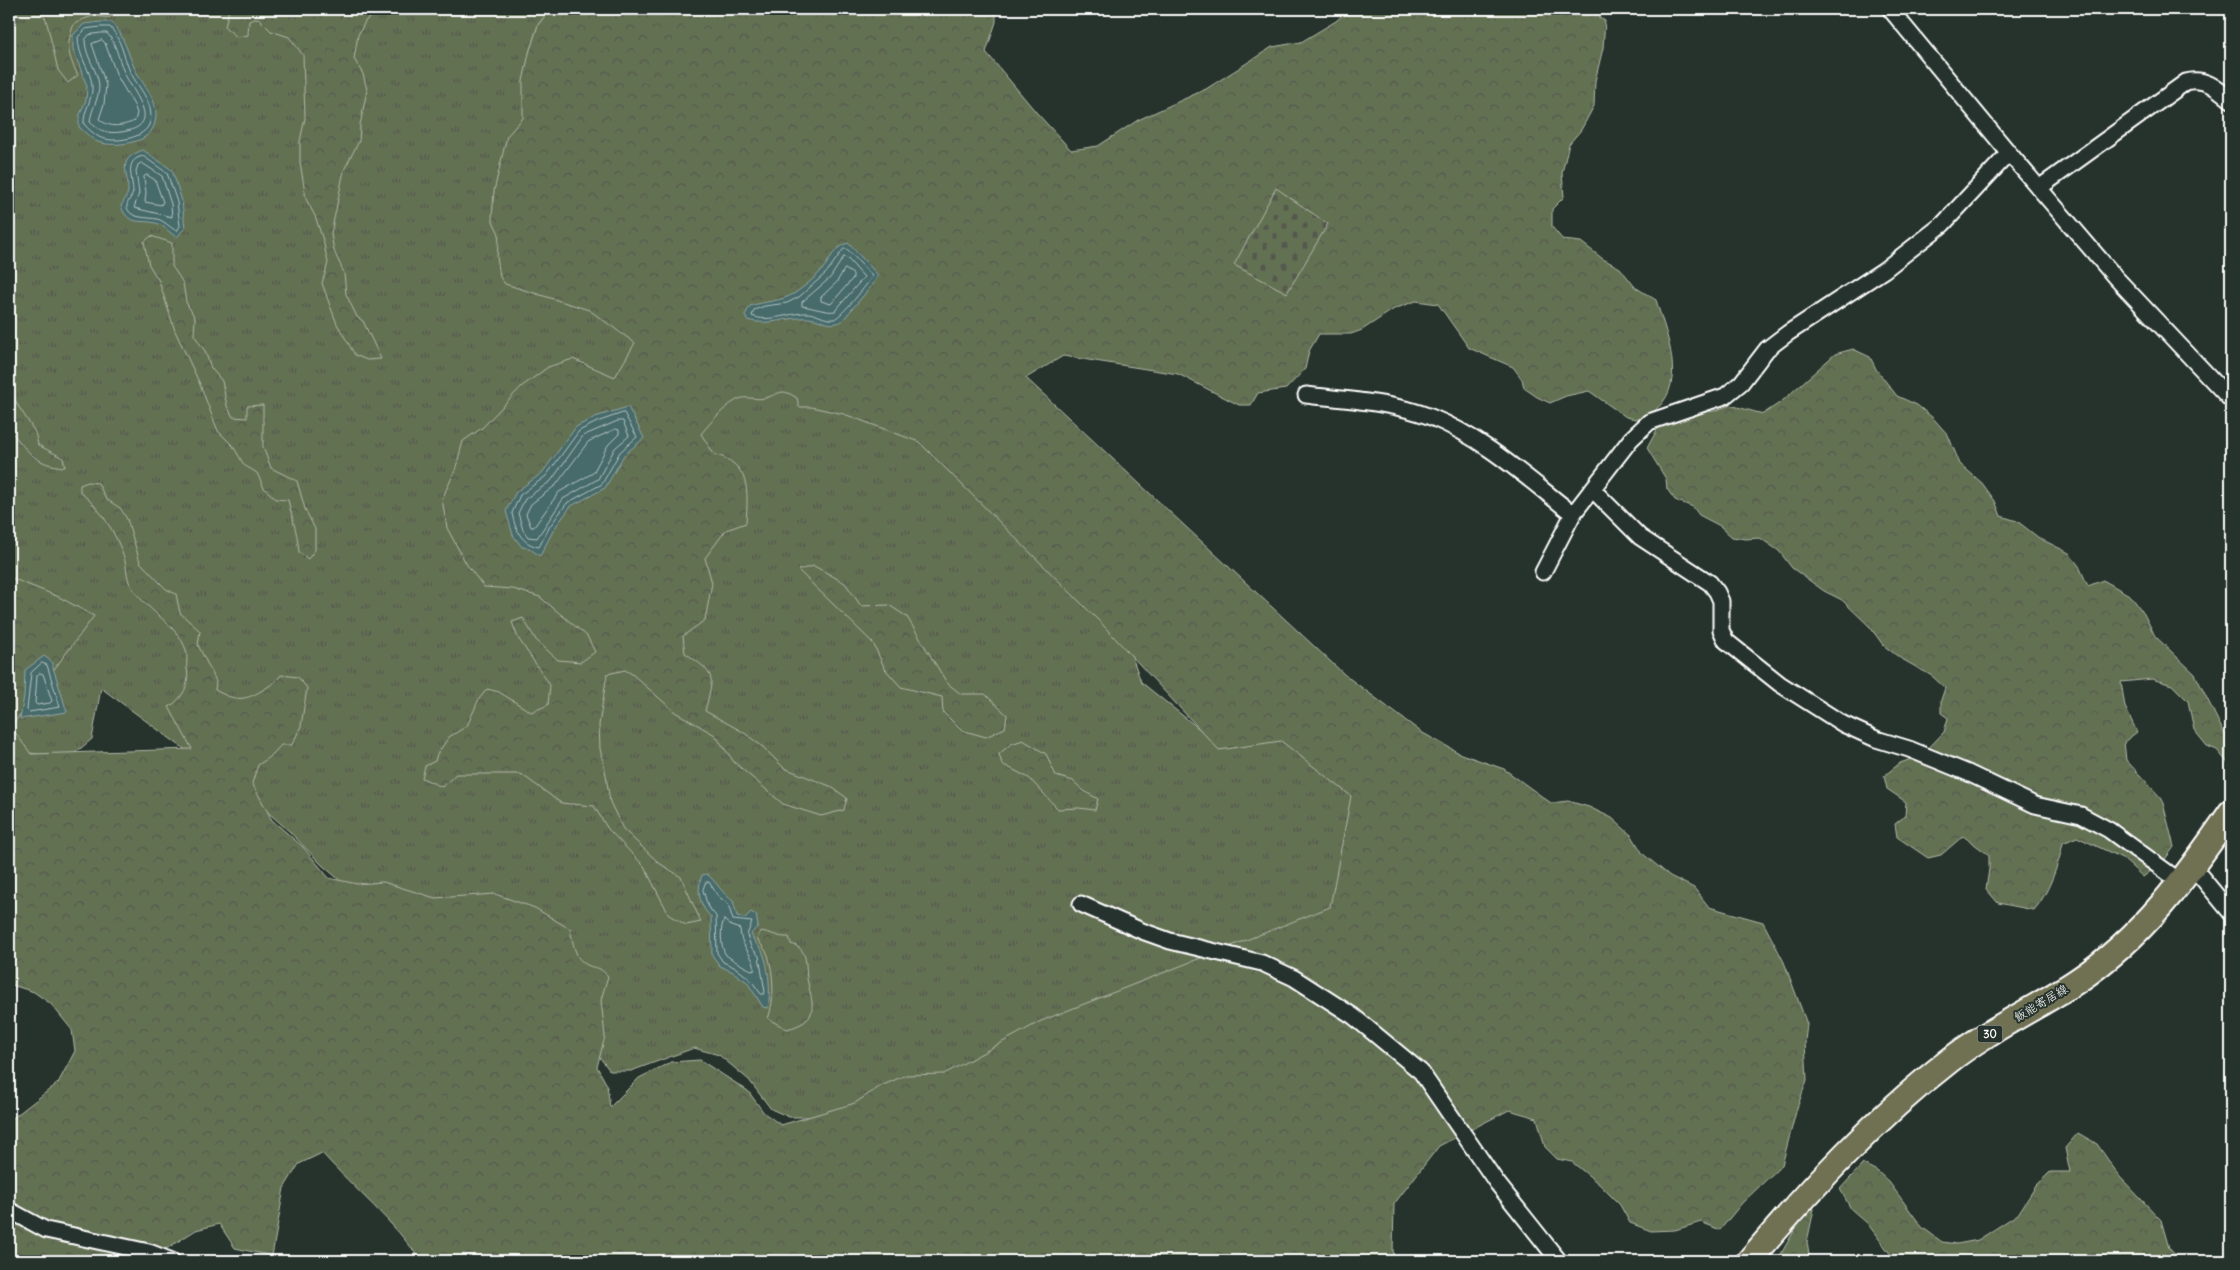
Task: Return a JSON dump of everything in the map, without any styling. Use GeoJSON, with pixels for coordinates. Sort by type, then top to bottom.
{"type":"FeatureCollection","features":[{"type":"Feature","properties":{"kind":"main road","name":"飯能寄居線"},"geometry":{"type":"LineString","coordinates":[[1749,1261],[1789,1214],[1868,1130],[1910,1092],[1951,1059],[2078,981],[2130,938],[2187,875],[2231,812]]}},
{"type":"Feature","properties":{"kind":"street"},"geometry":{"type":"LineString","coordinates":[[1890,9],[2009,153],[2116,278],[2231,400]]}},
{"type":"Feature","properties":{"kind":"street"},"geometry":{"type":"LineString","coordinates":[[2039,188],[2186,82],[2197,79],[2211,84],[2231,100]]}},
{"type":"Feature","properties":{"kind":"street"},"geometry":{"type":"LineString","coordinates":[[1543,572],[1573,514],[1631,439],[1649,422],[1725,396],[1741,383],[1767,349],[1884,270],[1943,224],[1975,192],[2009,153]]}},
{"type":"Feature","properties":{"kind":"street"},"geometry":{"type":"LineString","coordinates":[[1306,395],[1398,408],[1431,418],[1485,446],[1573,514]]}},
{"type":"Feature","properties":{"kind":"street"},"geometry":{"type":"LineString","coordinates":[[1593,490],[1640,537],[1710,583],[1721,601],[1721,630],[1726,641],[1780,684],[1842,724],[1876,740],[1926,756],[2035,805],[2081,815],[2187,875],[2231,913]]}},
{"type":"Feature","properties":{"kind":"street"},"geometry":{"type":"LineString","coordinates":[[1081,904],[1142,931],[1170,941],[1262,963],[1294,978],[1353,1016],[1421,1072],[1497,1182],[1558,1261]]}},
{"type":"Feature","properties":{"kind":"street"},"geometry":{"type":"LineString","coordinates":[[9,1210],[46,1230],[149,1252],[172,1261]]}},
{"type":"Feature","properties":{"kind":"green space"},"geometry":{"type":"Polygon","coordinates":[[[9,9],[550,9],[538,25],[529,53],[793,346],[1101,568],[1141,682],[1213,740],[1270,683],[1390,774],[1335,925],[913,1089],[809,1117],[789,1117],[771,1109],[749,1080],[719,1055],[694,1048],[631,1071],[610,1071],[595,1051],[377,912],[322,865],[289,831],[254,800],[101,688],[92,739],[70,757],[29,753],[9,728],[9,9]]]}},
{"type":"Feature","properties":{"kind":"green space"},"geometry":{"type":"Polygon","coordinates":[[[38,9],[120,9],[113,16],[90,17],[74,24],[69,50],[78,75],[68,83],[58,70],[46,19],[38,9]]]}},
{"type":"Feature","properties":{"kind":"green space"},"geometry":{"type":"Polygon","coordinates":[[[229,9],[386,9],[366,20],[358,35],[354,59],[363,74],[367,90],[359,141],[344,170],[331,234],[334,251],[344,273],[346,294],[357,317],[363,321],[381,359],[367,360],[355,355],[337,324],[322,283],[328,263],[315,216],[306,199],[300,162],[300,141],[305,118],[303,55],[289,37],[271,31],[258,18],[249,21],[248,35],[237,37],[225,27],[229,9]]]}},
{"type":"Feature","properties":{"kind":"green space"},"geometry":{"type":"Polygon","coordinates":[[[550,9],[996,9],[996,22],[986,52],[1036,112],[1071,150],[1098,146],[1138,120],[1206,89],[1272,47],[1301,42],[1336,21],[1349,9],[1587,9],[1605,21],[1603,48],[1595,81],[1594,106],[1581,130],[1569,144],[1562,173],[1564,197],[1552,209],[1552,227],[1563,240],[1581,242],[1603,259],[1620,268],[1635,287],[1656,300],[1671,352],[1672,378],[1669,391],[1663,402],[1641,420],[1626,417],[1589,391],[1566,396],[1550,403],[1537,397],[1524,388],[1522,379],[1513,367],[1469,348],[1438,304],[1416,301],[1394,309],[1362,330],[1351,334],[1319,334],[1309,351],[1305,369],[1286,389],[1258,393],[1251,405],[1239,405],[1178,374],[1063,356],[1026,378],[1345,675],[1421,732],[1461,754],[1504,769],[1551,803],[1568,801],[1589,807],[1612,818],[1632,836],[1643,854],[1670,876],[1694,888],[1709,907],[1763,922],[1784,962],[1807,1024],[1805,1041],[1807,1080],[1797,1108],[1782,1165],[1742,1203],[1720,1230],[1701,1222],[1675,1230],[1651,1231],[1630,1223],[1620,1205],[1599,1184],[1572,1162],[1557,1159],[1545,1147],[1537,1118],[1509,1110],[1439,1146],[1394,1204],[1393,1251],[1395,1261],[421,1261],[399,1232],[322,1153],[299,1164],[284,1188],[272,1256],[235,1248],[219,1224],[196,1230],[166,1249],[122,1243],[138,1261],[9,1261],[9,1121],[58,1083],[75,1051],[72,1030],[51,1004],[34,992],[9,984],[9,577],[59,597],[94,616],[11,727],[31,754],[192,749],[169,707],[178,700],[186,686],[188,675],[186,650],[182,640],[143,601],[130,584],[121,548],[112,530],[101,513],[80,492],[80,485],[88,482],[98,483],[106,499],[120,508],[127,519],[140,562],[166,589],[176,594],[180,613],[200,631],[198,645],[216,681],[215,690],[229,697],[246,698],[266,688],[281,675],[298,677],[307,688],[301,726],[292,745],[281,745],[270,757],[258,765],[252,783],[272,820],[303,847],[329,878],[357,884],[383,882],[435,898],[495,894],[535,908],[570,929],[579,959],[608,976],[601,1000],[605,1036],[597,1067],[607,1085],[610,1107],[639,1078],[671,1062],[700,1060],[748,1091],[764,1113],[781,1125],[855,1103],[881,1086],[906,1075],[944,1074],[1041,1021],[1330,907],[1351,796],[1281,741],[1219,750],[1101,623],[919,442],[844,414],[811,407],[799,407],[797,398],[784,392],[762,399],[742,398],[731,403],[701,434],[714,454],[735,465],[741,472],[747,490],[746,523],[726,530],[705,558],[712,583],[705,620],[683,636],[685,653],[703,666],[710,677],[710,690],[705,711],[743,732],[763,747],[784,768],[830,786],[847,798],[844,810],[821,816],[783,804],[734,762],[715,735],[675,712],[625,670],[607,674],[599,725],[600,749],[610,802],[623,829],[659,863],[681,877],[701,922],[686,925],[669,915],[644,866],[608,829],[594,806],[561,803],[521,774],[456,774],[442,787],[422,778],[425,766],[435,761],[437,754],[449,737],[467,726],[479,699],[487,689],[499,692],[531,712],[548,705],[550,685],[518,638],[512,622],[523,618],[536,640],[558,660],[581,662],[595,652],[587,636],[540,597],[513,589],[484,587],[467,565],[447,528],[442,499],[455,471],[463,441],[482,428],[521,387],[548,367],[573,359],[615,377],[635,343],[589,310],[505,284],[500,277],[497,257],[499,234],[492,219],[494,191],[507,136],[523,118],[523,81],[529,53],[538,25],[550,9]]]}},
{"type":"Feature","properties":{"kind":"green space"},"geometry":{"type":"Polygon","coordinates":[[[1276,188],[1328,224],[1287,293],[1234,265],[1276,188]]]}},
{"type":"Feature","properties":{"kind":"green space"},"geometry":{"type":"Polygon","coordinates":[[[151,236],[172,243],[172,266],[183,283],[186,302],[195,318],[194,335],[205,351],[211,368],[222,381],[227,406],[233,417],[247,418],[247,406],[263,405],[263,447],[271,468],[297,481],[305,509],[315,529],[315,550],[308,559],[299,552],[288,500],[276,499],[264,488],[257,473],[244,465],[233,446],[218,431],[199,382],[175,331],[159,281],[149,265],[144,242],[151,236]]]}},
{"type":"Feature","properties":{"kind":"green space"},"geometry":{"type":"Polygon","coordinates":[[[9,346],[13,373],[12,392],[17,404],[35,432],[38,445],[63,458],[65,467],[54,466],[38,460],[26,450],[9,429],[9,346]]]}},
{"type":"Feature","properties":{"kind":"green space"},"geometry":{"type":"Polygon","coordinates":[[[1853,349],[1870,357],[1876,369],[1897,396],[1917,405],[1933,418],[1948,435],[1960,464],[1982,483],[1995,501],[2001,516],[2017,521],[2039,538],[2069,553],[2079,566],[2088,586],[2103,580],[2131,596],[2144,614],[2155,636],[2195,674],[2223,731],[2231,743],[2231,767],[2217,750],[2207,746],[2194,730],[2188,701],[2172,685],[2152,679],[2121,682],[2125,707],[2137,732],[2124,742],[2126,760],[2162,799],[2174,847],[2163,862],[2143,877],[2122,858],[2077,837],[2063,843],[2052,879],[2044,896],[2034,910],[1998,903],[1986,889],[1989,855],[1963,836],[1941,855],[1928,858],[1897,837],[1895,824],[1905,816],[1906,802],[1887,789],[1884,776],[1900,763],[1922,755],[1944,732],[1948,718],[1941,713],[1941,700],[1945,688],[1932,676],[1900,658],[1883,645],[1870,627],[1842,600],[1824,591],[1792,568],[1779,551],[1760,538],[1732,537],[1720,526],[1699,515],[1693,507],[1675,500],[1667,489],[1666,479],[1647,448],[1658,428],[1672,420],[1690,414],[1714,411],[1730,405],[1763,414],[1781,402],[1835,354],[1853,349]]]}},
{"type":"Feature","properties":{"kind":"green space"},"geometry":{"type":"Polygon","coordinates":[[[814,566],[845,583],[861,606],[889,605],[907,617],[947,683],[961,694],[985,694],[1007,715],[1005,728],[986,737],[961,730],[943,712],[942,697],[901,687],[885,669],[873,643],[798,570],[814,566]]]}},
{"type":"Feature","properties":{"kind":"green space"},"geometry":{"type":"Polygon","coordinates":[[[1023,740],[1046,754],[1056,776],[1073,781],[1084,791],[1098,799],[1095,810],[1079,808],[1058,809],[1029,778],[1002,764],[999,754],[1011,744],[1023,740]]]}},
{"type":"Feature","properties":{"kind":"green space"},"geometry":{"type":"Polygon","coordinates":[[[760,931],[781,937],[789,937],[791,944],[802,950],[806,960],[812,1006],[809,1018],[797,1026],[787,1029],[768,1019],[773,995],[772,971],[768,955],[757,939],[760,931]]]}},
{"type":"Feature","properties":{"kind":"green space"},"geometry":{"type":"Polygon","coordinates":[[[2078,1133],[2097,1144],[2120,1177],[2161,1220],[2169,1248],[2180,1261],[1887,1261],[1891,1255],[1867,1223],[1851,1209],[1840,1189],[1863,1164],[1877,1171],[1889,1182],[1922,1227],[1942,1242],[1957,1244],[1978,1240],[2018,1214],[2036,1186],[2050,1172],[2070,1172],[2065,1148],[2078,1133]]]}},
{"type":"Feature","properties":{"kind":"green space"},"geometry":{"type":"Polygon","coordinates":[[[1812,1205],[1814,1209],[1807,1242],[1810,1261],[1777,1261],[1799,1222],[1812,1205]]]}},
{"type":"Feature","properties":{"kind":"water"},"geometry":{"type":"Polygon","coordinates":[[[112,22],[116,27],[137,73],[155,106],[156,119],[153,129],[142,139],[130,143],[103,144],[93,139],[79,127],[79,117],[86,100],[87,86],[73,49],[73,35],[84,24],[112,22]]]}},
{"type":"Feature","properties":{"kind":"water"},"geometry":{"type":"Polygon","coordinates":[[[143,150],[172,170],[182,201],[185,228],[177,237],[161,225],[128,218],[121,206],[128,192],[126,162],[134,154],[143,150]]]}},
{"type":"Feature","properties":{"kind":"water"},"geometry":{"type":"Polygon","coordinates":[[[848,243],[878,275],[874,283],[842,321],[833,324],[800,318],[771,322],[747,320],[745,315],[750,306],[779,300],[795,293],[819,273],[839,248],[848,243]]]}},
{"type":"Feature","properties":{"kind":"water"},"geometry":{"type":"Polygon","coordinates":[[[628,407],[644,438],[624,455],[605,488],[571,506],[554,529],[540,556],[529,548],[522,547],[513,535],[506,511],[516,492],[542,473],[576,427],[595,417],[628,407]]]}},
{"type":"Feature","properties":{"kind":"water"},"geometry":{"type":"Polygon","coordinates":[[[44,656],[51,661],[67,712],[20,719],[24,696],[25,670],[44,656]]]}},
{"type":"Feature","properties":{"kind":"water"},"geometry":{"type":"Polygon","coordinates":[[[707,874],[733,901],[737,916],[745,918],[751,912],[756,915],[758,926],[751,934],[763,953],[767,966],[768,1008],[763,1007],[747,982],[720,966],[712,955],[711,917],[703,907],[699,891],[702,875],[707,874]]]}}]}
